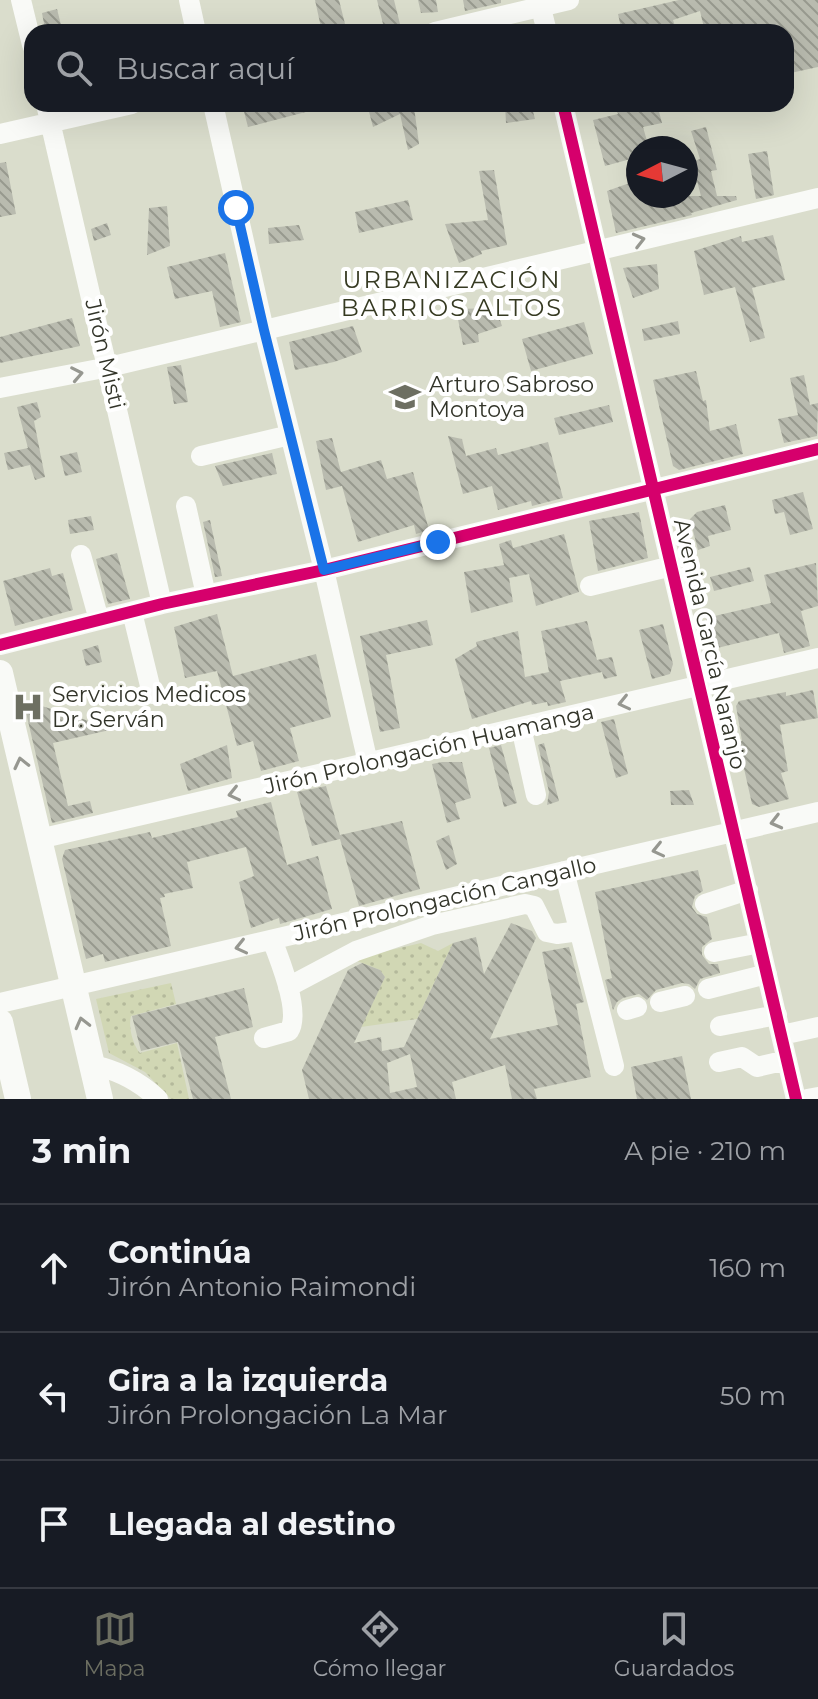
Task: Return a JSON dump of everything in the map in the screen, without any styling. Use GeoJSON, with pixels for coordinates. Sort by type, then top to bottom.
{"type":"FeatureCollection","features":[{"type":"Feature","properties":{"kind":"main road"},"geometry":{"type":"LineString","coordinates":[[0,673],[39,839],[67,988],[100,1099]]}},
{"type":"Feature","properties":{"kind":"main road"},"geometry":{"type":"LineString","coordinates":[[2,1009],[18,1099]]}},
{"type":"Feature","properties":{"kind":"street"},"geometry":{"type":"LineString","coordinates":[[21,0],[27,24]]}},
{"type":"Feature","properties":{"kind":"street"},"geometry":{"type":"LineString","coordinates":[[189,0],[194,24]]}},
{"type":"Feature","properties":{"kind":"street"},"geometry":{"type":"LineString","coordinates":[[465,24],[540,4],[569,0]]}},
{"type":"Feature","properties":{"kind":"street"},"geometry":{"type":"LineString","coordinates":[[540,4],[545,24]]}},
{"type":"Feature","properties":{"kind":"street"},"geometry":{"type":"LineString","coordinates":[[215,112],[368,763]]}},
{"type":"Feature","properties":{"kind":"street","name":"Avenida García Naranjo"},"geometry":{"type":"LineString","coordinates":[[565,112],[796,1099]]}},
{"type":"Feature","properties":{"kind":"street"},"geometry":{"type":"LineString","coordinates":[[0,134],[48,114]]}},
{"type":"Feature","properties":{"kind":"street","name":"Jirón Misti"},"geometry":{"type":"LineString","coordinates":[[48,114],[162,604]]}},
{"type":"Feature","properties":{"kind":"street"},"geometry":{"type":"LineString","coordinates":[[0,388],[109,367],[818,198]]}},
{"type":"Feature","properties":{"kind":"street"},"geometry":{"type":"LineString","coordinates":[[201,456],[290,435]]}},
{"type":"Feature","properties":{"kind":"street"},"geometry":{"type":"LineString","coordinates":[[0,645],[162,604],[324,570],[818,449]]}},
{"type":"Feature","properties":{"kind":"street"},"geometry":{"type":"LineString","coordinates":[[186,506],[206,595]]}},
{"type":"Feature","properties":{"kind":"street"},"geometry":{"type":"LineString","coordinates":[[81,555],[99,620]]}},
{"type":"Feature","properties":{"kind":"street"},"geometry":{"type":"LineString","coordinates":[[590,586],[672,566]]}},
{"type":"Feature","properties":{"kind":"street"},"geometry":{"type":"LineString","coordinates":[[132,612],[152,694]]}},
{"type":"Feature","properties":{"kind":"street","name":"Jirón Prolongación Huamanga"},"geometry":{"type":"LineString","coordinates":[[39,839],[818,658]]}},
{"type":"Feature","properties":{"kind":"street"},"geometry":{"type":"LineString","coordinates":[[521,727],[536,795]]}},
{"type":"Feature","properties":{"kind":"street","name":"Jirón Prolongación Cangallo"},"geometry":{"type":"LineString","coordinates":[[2,1009],[67,988],[818,812]]}},
{"type":"Feature","properties":{"kind":"street"},"geometry":{"type":"LineString","coordinates":[[564,871],[614,1066]]}},
{"type":"Feature","properties":{"kind":"street"},"geometry":{"type":"LineString","coordinates":[[705,904],[748,890]]}},
{"type":"Feature","properties":{"kind":"street"},"geometry":{"type":"LineString","coordinates":[[288,987],[356,951],[432,925],[525,904],[534,906],[544,928],[552,934],[579,931]]}},
{"type":"Feature","properties":{"kind":"street"},"geometry":{"type":"LineString","coordinates":[[264,1038],[289,1031],[294,1014],[272,940]]}},
{"type":"Feature","properties":{"kind":"street"},"geometry":{"type":"LineString","coordinates":[[714,952],[760,943]]}},
{"type":"Feature","properties":{"kind":"street"},"geometry":{"type":"LineString","coordinates":[[708,989],[767,974]]}},
{"type":"Feature","properties":{"kind":"street"},"geometry":{"type":"LineString","coordinates":[[660,1002],[685,996]]}},
{"type":"Feature","properties":{"kind":"street"},"geometry":{"type":"LineString","coordinates":[[720,1026],[777,1015]]}},
{"type":"Feature","properties":{"kind":"street"},"geometry":{"type":"LineString","coordinates":[[782,1035],[818,1027]]}},
{"type":"Feature","properties":{"kind":"street"},"geometry":{"type":"LineString","coordinates":[[719,1062],[742,1057],[757,1067],[787,1060]]}},
{"type":"Feature","properties":{"kind":"street"},"geometry":{"type":"LineString","coordinates":[[92,1065],[123,1074],[158,1099]]}},
{"type":"Feature","properties":{"kind":"street"},"geometry":{"type":"LineString","coordinates":[[807,1099],[818,1097]]}},
{"type":"Feature","properties":{"kind":"green space"},"geometry":{"type":"Polygon","coordinates":[[[421,943],[438,951],[453,943],[417,1019],[361,1027],[385,977],[380,970],[352,959],[421,943]]]}},
{"type":"Feature","properties":{"kind":"green space"},"geometry":{"type":"Polygon","coordinates":[[[171,983],[176,1004],[131,1016],[131,1030],[140,1053],[177,1043],[189,1099],[171,1099],[145,1072],[109,1053],[96,999],[171,983]]]}},
{"type":"Feature","properties":{"kind":"building"},"geometry":{"type":"Polygon","coordinates":[[[315,0],[339,0],[345,24],[320,24],[315,0]]]}},
{"type":"Feature","properties":{"kind":"building"},"geometry":{"type":"Polygon","coordinates":[[[377,0],[394,0],[400,24],[383,24],[377,0]]]}},
{"type":"Feature","properties":{"kind":"building"},"geometry":{"type":"Polygon","coordinates":[[[418,0],[436,0],[438,12],[421,13],[418,0]]]}},
{"type":"Feature","properties":{"kind":"building"},"geometry":{"type":"Polygon","coordinates":[[[463,0],[501,0],[501,3],[465,11],[463,0]]]}},
{"type":"Feature","properties":{"kind":"building"},"geometry":{"type":"Polygon","coordinates":[[[679,0],[818,0],[818,67],[794,72],[794,24],[703,24],[700,11],[673,20],[674,24],[620,24],[618,14],[679,0]]]}},
{"type":"Feature","properties":{"kind":"building"},"geometry":{"type":"Polygon","coordinates":[[[57,9],[61,24],[44,24],[42,13],[57,9]]]}},
{"type":"Feature","properties":{"kind":"building"},"geometry":{"type":"Polygon","coordinates":[[[244,112],[306,112],[248,127],[244,112]]]}},
{"type":"Feature","properties":{"kind":"building"},"geometry":{"type":"Polygon","coordinates":[[[369,112],[415,112],[419,144],[408,150],[400,114],[373,127],[369,112]]]}},
{"type":"Feature","properties":{"kind":"building"},"geometry":{"type":"Polygon","coordinates":[[[505,112],[533,112],[535,119],[506,123],[505,112]]]}},
{"type":"Feature","properties":{"kind":"building"},"geometry":{"type":"Polygon","coordinates":[[[617,112],[659,112],[662,123],[643,127],[646,136],[626,136],[626,160],[605,166],[593,120],[617,112]]]}},
{"type":"Feature","properties":{"kind":"building"},"geometry":{"type":"Polygon","coordinates":[[[706,127],[717,170],[711,171],[717,196],[736,196],[737,200],[692,215],[616,233],[607,191],[626,184],[626,208],[698,208],[698,196],[701,196],[698,185],[698,136],[693,136],[691,131],[706,127]]]}},
{"type":"Feature","properties":{"kind":"building"},"geometry":{"type":"Polygon","coordinates":[[[767,151],[774,195],[756,199],[748,154],[767,151]]]}},
{"type":"Feature","properties":{"kind":"building"},"geometry":{"type":"Polygon","coordinates":[[[6,162],[16,214],[0,217],[0,163],[6,162]]]}},
{"type":"Feature","properties":{"kind":"building"},"geometry":{"type":"Polygon","coordinates":[[[494,170],[507,245],[481,251],[482,254],[459,263],[445,224],[488,220],[479,171],[494,170]]]}},
{"type":"Feature","properties":{"kind":"building"},"geometry":{"type":"Polygon","coordinates":[[[408,200],[413,220],[359,233],[355,212],[408,200]]]}},
{"type":"Feature","properties":{"kind":"building"},"geometry":{"type":"Polygon","coordinates":[[[167,206],[170,246],[147,255],[149,208],[167,206]]]}},
{"type":"Feature","properties":{"kind":"building"},"geometry":{"type":"Polygon","coordinates":[[[107,223],[111,235],[94,241],[91,229],[107,223]]]}},
{"type":"Feature","properties":{"kind":"building"},"geometry":{"type":"Polygon","coordinates":[[[299,225],[304,240],[269,244],[268,228],[299,225]]]}},
{"type":"Feature","properties":{"kind":"building"},"geometry":{"type":"Polygon","coordinates":[[[773,235],[785,280],[752,288],[765,338],[750,342],[735,287],[704,295],[694,251],[741,236],[742,242],[773,235]]]}},
{"type":"Feature","properties":{"kind":"building"},"geometry":{"type":"Polygon","coordinates":[[[225,253],[241,322],[220,327],[212,291],[175,299],[167,267],[225,253]]]}},
{"type":"Feature","properties":{"kind":"building"},"geometry":{"type":"Polygon","coordinates":[[[657,264],[659,289],[633,298],[623,268],[657,264]]]}},
{"type":"Feature","properties":{"kind":"building"},"geometry":{"type":"Polygon","coordinates":[[[496,308],[502,326],[478,334],[479,342],[463,345],[456,309],[496,308]]]}},
{"type":"Feature","properties":{"kind":"building"},"geometry":{"type":"Polygon","coordinates":[[[72,318],[80,346],[0,363],[0,337],[72,318]]]}},
{"type":"Feature","properties":{"kind":"building"},"geometry":{"type":"Polygon","coordinates":[[[678,321],[680,334],[644,341],[642,329],[678,321]]]}},
{"type":"Feature","properties":{"kind":"building"},"geometry":{"type":"Polygon","coordinates":[[[584,322],[593,354],[531,371],[522,339],[584,322]]]}},
{"type":"Feature","properties":{"kind":"building"},"geometry":{"type":"Polygon","coordinates":[[[353,326],[362,352],[295,370],[289,342],[353,326]]]}},
{"type":"Feature","properties":{"kind":"building"},"geometry":{"type":"Polygon","coordinates":[[[181,365],[188,402],[174,404],[167,367],[181,365]]]}},
{"type":"Feature","properties":{"kind":"building"},"geometry":{"type":"Polygon","coordinates":[[[696,371],[703,401],[706,400],[710,431],[736,424],[743,454],[679,470],[673,466],[653,380],[696,371]]]}},
{"type":"Feature","properties":{"kind":"building"},"geometry":{"type":"Polygon","coordinates":[[[804,375],[810,405],[818,403],[817,436],[784,443],[778,419],[798,415],[790,378],[804,375]]]}},
{"type":"Feature","properties":{"kind":"building"},"geometry":{"type":"Polygon","coordinates":[[[37,402],[41,417],[34,421],[45,477],[35,480],[30,465],[8,470],[4,453],[28,448],[17,407],[37,402]]]}},
{"type":"Feature","properties":{"kind":"building"},"geometry":{"type":"Polygon","coordinates":[[[609,405],[613,422],[559,435],[554,418],[609,405]]]}},
{"type":"Feature","properties":{"kind":"building"},"geometry":{"type":"Polygon","coordinates":[[[448,436],[462,439],[466,456],[496,448],[498,455],[548,442],[563,498],[532,506],[531,501],[498,510],[492,486],[463,494],[448,436]]]}},
{"type":"Feature","properties":{"kind":"building"},"geometry":{"type":"Polygon","coordinates":[[[332,438],[341,472],[381,460],[387,479],[413,472],[429,530],[416,534],[414,525],[358,542],[342,486],[326,490],[316,441],[332,438]]]}},
{"type":"Feature","properties":{"kind":"building"},"geometry":{"type":"Polygon","coordinates":[[[77,452],[82,472],[65,476],[60,456],[77,452]]]}},
{"type":"Feature","properties":{"kind":"building"},"geometry":{"type":"Polygon","coordinates":[[[272,453],[277,474],[223,486],[215,466],[272,453]]]}},
{"type":"Feature","properties":{"kind":"building"},"geometry":{"type":"Polygon","coordinates":[[[803,492],[813,529],[790,535],[784,512],[775,514],[772,500],[803,492]]]}},
{"type":"Feature","properties":{"kind":"building"},"geometry":{"type":"Polygon","coordinates":[[[725,505],[731,530],[708,536],[710,546],[698,550],[690,519],[697,512],[725,505]]]}},
{"type":"Feature","properties":{"kind":"building"},"geometry":{"type":"Polygon","coordinates":[[[639,512],[648,558],[598,571],[589,521],[639,512]]]}},
{"type":"Feature","properties":{"kind":"building"},"geometry":{"type":"Polygon","coordinates":[[[91,516],[94,530],[70,534],[68,520],[91,516]]]}},
{"type":"Feature","properties":{"kind":"building"},"geometry":{"type":"Polygon","coordinates":[[[210,520],[222,576],[215,577],[203,522],[210,520]]]}},
{"type":"Feature","properties":{"kind":"building"},"geometry":{"type":"Polygon","coordinates":[[[564,534],[579,592],[536,606],[529,574],[509,578],[513,602],[471,613],[464,572],[504,565],[499,544],[511,540],[513,548],[564,534]]]}},
{"type":"Feature","properties":{"kind":"building"},"geometry":{"type":"Polygon","coordinates":[[[117,553],[130,599],[108,604],[96,559],[117,553]]]}},
{"type":"Feature","properties":{"kind":"building"},"geometry":{"type":"Polygon","coordinates":[[[816,563],[818,606],[801,611],[810,646],[784,653],[779,633],[713,649],[706,618],[771,603],[764,575],[816,563]]]}},
{"type":"Feature","properties":{"kind":"building"},"geometry":{"type":"Polygon","coordinates":[[[750,567],[754,581],[714,591],[710,577],[750,567]]]}},
{"type":"Feature","properties":{"kind":"building"},"geometry":{"type":"Polygon","coordinates":[[[50,568],[52,576],[63,573],[73,610],[15,626],[3,581],[50,568]]]}},
{"type":"Feature","properties":{"kind":"building"},"geometry":{"type":"Polygon","coordinates":[[[217,614],[233,676],[316,654],[331,717],[290,728],[299,761],[261,771],[253,741],[237,746],[217,671],[185,678],[174,627],[217,614]]]}},
{"type":"Feature","properties":{"kind":"building"},"geometry":{"type":"Polygon","coordinates":[[[427,620],[433,645],[386,655],[400,728],[380,732],[360,636],[427,620]]]}},
{"type":"Feature","properties":{"kind":"building"},"geometry":{"type":"Polygon","coordinates":[[[587,621],[597,660],[612,657],[617,676],[604,679],[602,672],[560,681],[566,702],[548,706],[547,702],[532,705],[531,701],[472,719],[455,659],[477,646],[476,642],[518,631],[525,677],[549,672],[541,631],[587,621]]]}},
{"type":"Feature","properties":{"kind":"building"},"geometry":{"type":"Polygon","coordinates":[[[663,624],[673,664],[670,674],[652,679],[639,630],[663,624]]]}},
{"type":"Feature","properties":{"kind":"building"},"geometry":{"type":"Polygon","coordinates":[[[98,645],[102,662],[86,666],[82,650],[98,645]]]}},
{"type":"Feature","properties":{"kind":"building"},"geometry":{"type":"Polygon","coordinates":[[[813,690],[818,718],[780,725],[788,771],[781,773],[789,799],[759,807],[752,804],[738,742],[742,741],[736,706],[739,701],[813,690]]]}},
{"type":"Feature","properties":{"kind":"building"},"geometry":{"type":"Polygon","coordinates":[[[23,700],[114,729],[53,743],[68,806],[90,801],[93,813],[52,823],[23,700]]]}},
{"type":"Feature","properties":{"kind":"building"},"geometry":{"type":"Polygon","coordinates":[[[614,719],[628,774],[616,778],[601,722],[614,719]]]}},
{"type":"Feature","properties":{"kind":"building"},"geometry":{"type":"Polygon","coordinates":[[[544,743],[559,801],[547,805],[549,792],[538,745],[544,743]]]}},
{"type":"Feature","properties":{"kind":"building"},"geometry":{"type":"Polygon","coordinates":[[[227,745],[232,778],[188,791],[180,764],[227,745]]]}},
{"type":"Feature","properties":{"kind":"building"},"geometry":{"type":"Polygon","coordinates":[[[501,745],[517,803],[504,807],[489,748],[501,745]]]}},
{"type":"Feature","properties":{"kind":"building"},"geometry":{"type":"Polygon","coordinates":[[[462,762],[471,798],[455,803],[460,819],[447,823],[432,764],[462,762]]]}},
{"type":"Feature","properties":{"kind":"building"},"geometry":{"type":"Polygon","coordinates":[[[326,786],[340,835],[402,821],[420,889],[359,906],[340,839],[312,846],[297,792],[326,786]]]}},
{"type":"Feature","properties":{"kind":"building"},"geometry":{"type":"Polygon","coordinates":[[[689,790],[694,805],[671,805],[670,791],[689,790]]]}},
{"type":"Feature","properties":{"kind":"building"},"geometry":{"type":"Polygon","coordinates":[[[271,802],[287,865],[318,856],[332,909],[280,924],[279,918],[251,928],[239,882],[254,876],[246,847],[187,862],[193,888],[164,894],[165,897],[160,898],[171,946],[105,962],[103,954],[86,959],[62,859],[65,850],[150,832],[152,838],[238,817],[236,811],[271,802]]]}},
{"type":"Feature","properties":{"kind":"building"},"geometry":{"type":"Polygon","coordinates":[[[449,835],[457,864],[446,870],[436,841],[449,835]]]}},
{"type":"Feature","properties":{"kind":"building"},"geometry":{"type":"Polygon","coordinates":[[[698,870],[703,891],[695,896],[692,907],[697,914],[707,917],[712,939],[702,947],[702,955],[709,964],[718,964],[720,973],[700,979],[695,989],[682,983],[656,990],[647,1000],[639,994],[623,998],[613,1010],[605,980],[612,978],[595,892],[698,870]]]}},
{"type":"Feature","properties":{"kind":"building"},"geometry":{"type":"Polygon","coordinates":[[[511,923],[532,931],[536,938],[490,1039],[558,1025],[542,952],[569,947],[584,1002],[576,1004],[591,1077],[534,1089],[537,1099],[512,1099],[505,1065],[452,1082],[456,1099],[309,1099],[302,1070],[348,970],[362,963],[380,970],[385,977],[354,1043],[381,1037],[382,1051],[404,1047],[453,943],[476,937],[484,974],[511,923]],[[410,1054],[387,1063],[390,1093],[417,1087],[410,1054]]]}},
{"type":"Feature","properties":{"kind":"building"},"geometry":{"type":"Polygon","coordinates":[[[244,988],[253,1027],[215,1037],[231,1099],[193,1099],[178,1042],[141,1051],[132,1016],[244,988]]]}},
{"type":"Feature","properties":{"kind":"building"},"geometry":{"type":"Polygon","coordinates":[[[682,1056],[691,1099],[637,1099],[631,1067],[682,1056]]]}},
{"type":"Feature","properties":{"kind":"cycle path"},"geometry":{"type":"LineString","coordinates":[[565,112],[796,1099]]}},
{"type":"Feature","properties":{"kind":"cycle path"},"geometry":{"type":"LineString","coordinates":[[0,645],[162,604],[324,570],[818,449]]}},
{"type":"Feature","properties":{"kind":"place","name":"Arturo Sabroso Montoya"},"geometry":{"type":"Point","coordinates":[405,397]}},
{"type":"Feature","properties":{"kind":"place","name":"Servicios Medicos Dr. Serván"},"geometry":{"type":"Point","coordinates":[28,707]}},
{"type":"Feature","properties":{"kind":"district","name":"URBANIZACIÓN BARRIOS ALTOS"},"geometry":{"type":"Point","coordinates":[452,293]}},
{"type":"Feature","properties":{"kind":"route"},"geometry":{"type":"LineString","coordinates":[[236,208],[324,570],[438,542]]}}]}
